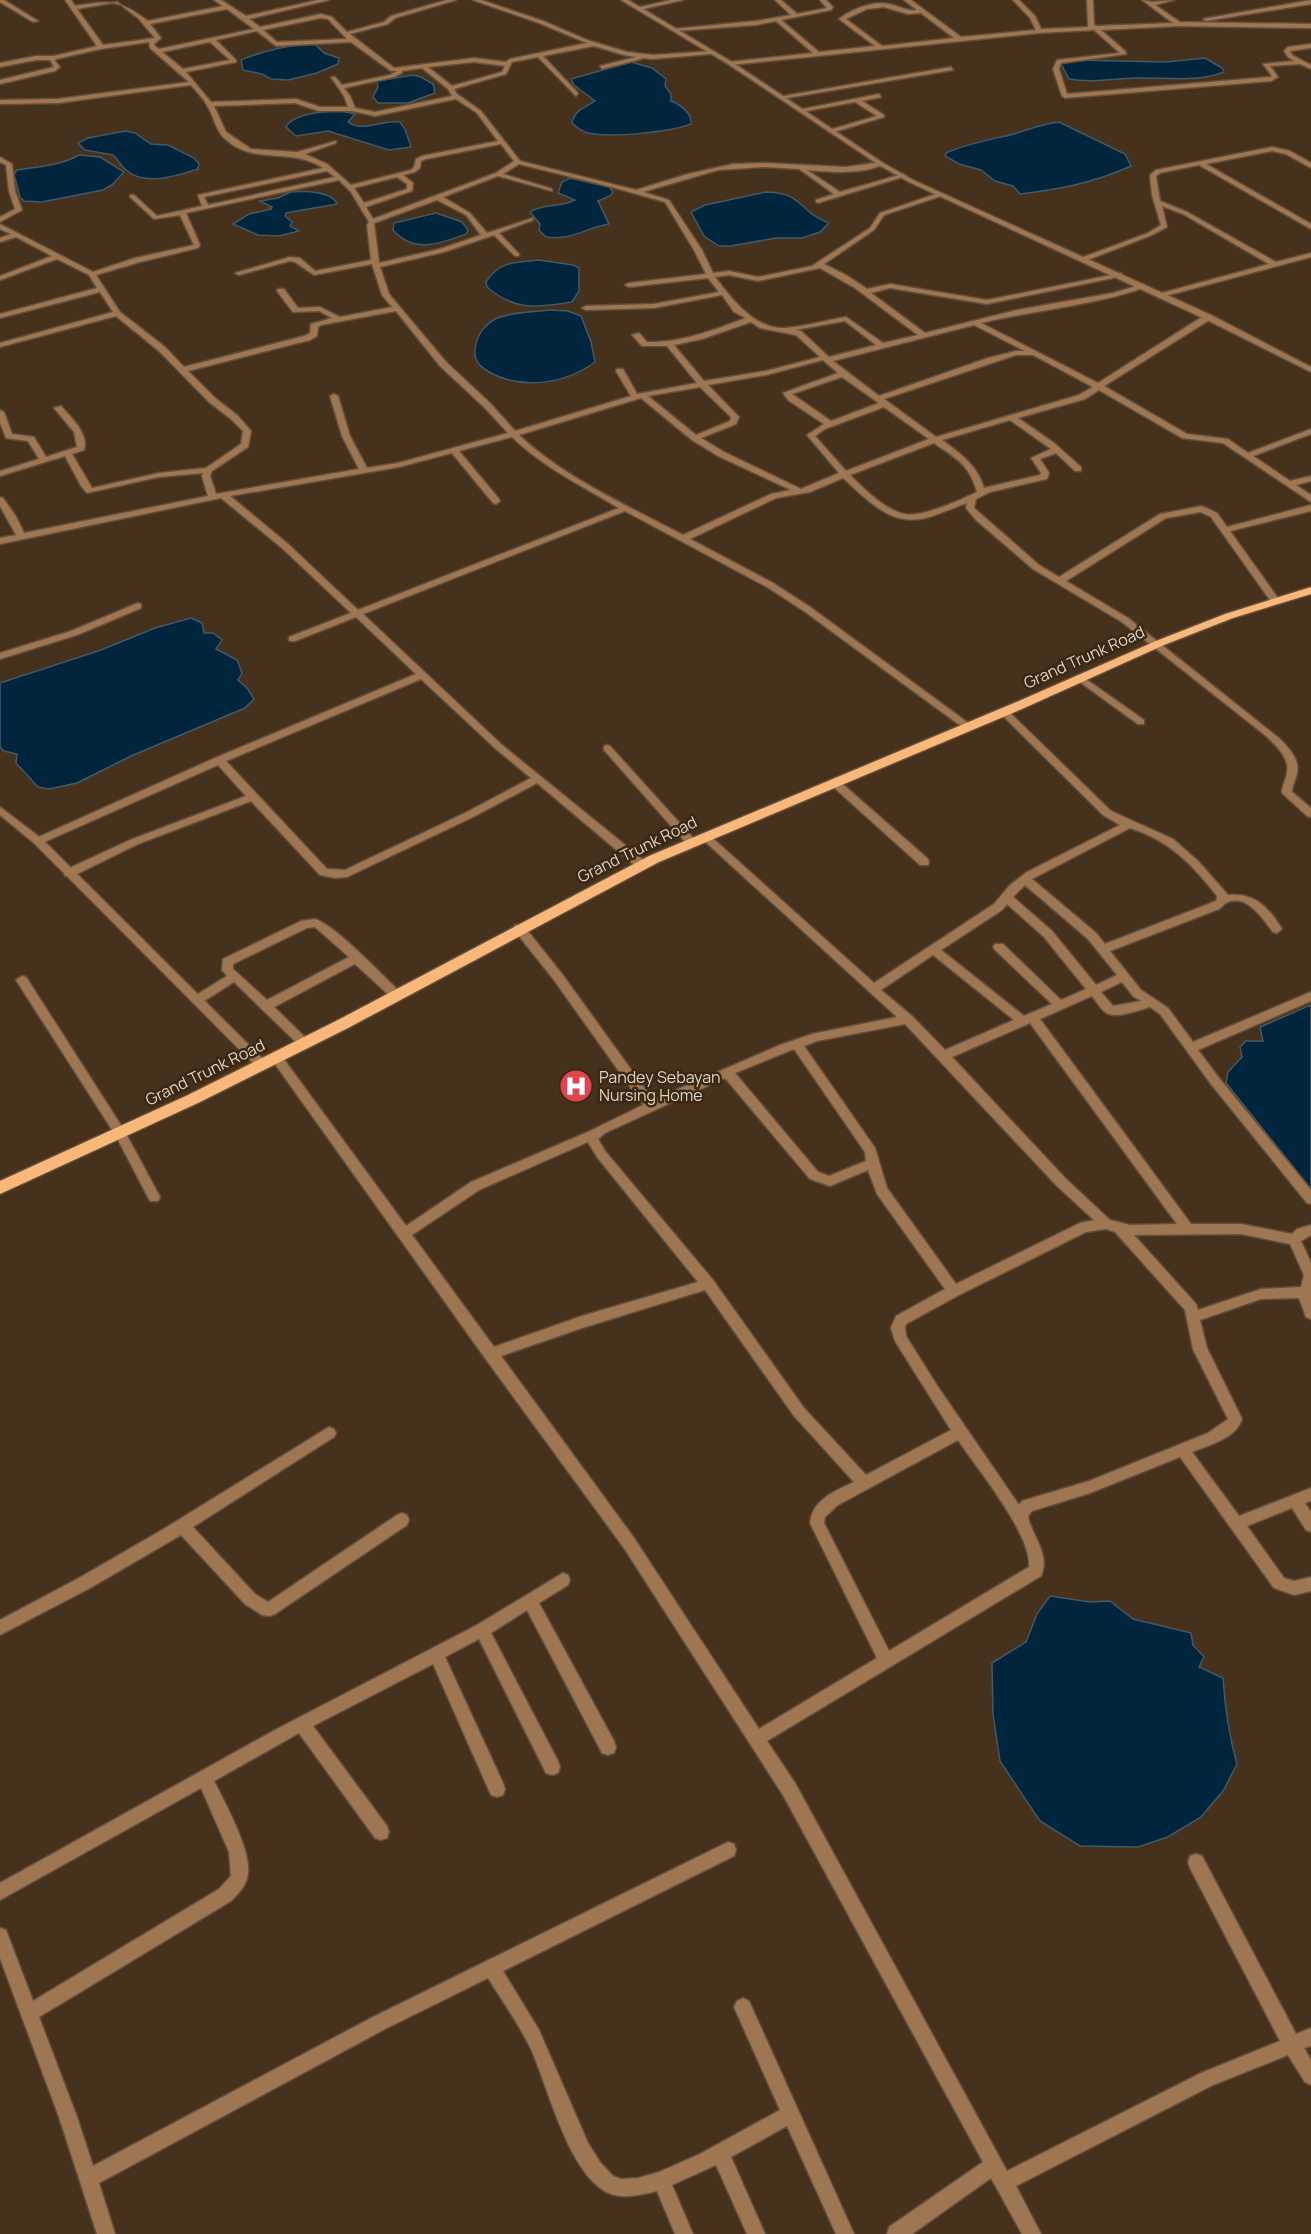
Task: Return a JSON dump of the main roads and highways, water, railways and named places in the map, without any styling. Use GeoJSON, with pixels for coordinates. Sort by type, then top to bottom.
{"type":"FeatureCollection","features":[{"type":"Feature","properties":{"kind":"main road","name":"Grand Trunk Road"},"geometry":{"type":"LineString","coordinates":[[0,1188],[243,1074],[519,928],[691,842],[1004,712],[1157,644],[1275,600],[1311,590]]}},
{"type":"Feature","properties":{"kind":"water"},"geometry":{"type":"Polygon","coordinates":[[[316,45],[324,53],[339,58],[338,64],[317,73],[288,80],[271,79],[262,74],[243,70],[241,60],[274,49],[316,45]]]}},
{"type":"Feature","properties":{"kind":"water"},"geometry":{"type":"Polygon","coordinates":[[[1205,58],[1222,68],[1224,72],[1191,78],[1086,81],[1069,79],[1061,64],[1075,60],[1166,62],[1205,58]]]}},
{"type":"Feature","properties":{"kind":"water"},"geometry":{"type":"Polygon","coordinates":[[[631,62],[652,68],[666,79],[665,86],[671,94],[671,101],[685,110],[690,116],[691,124],[655,132],[611,135],[588,133],[572,123],[578,112],[595,101],[574,85],[571,79],[631,62]]]}},
{"type":"Feature","properties":{"kind":"water"},"geometry":{"type":"Polygon","coordinates":[[[413,75],[433,84],[435,93],[408,103],[378,103],[373,97],[378,87],[377,81],[413,75]]]}},
{"type":"Feature","properties":{"kind":"water"},"geometry":{"type":"Polygon","coordinates":[[[342,111],[355,114],[348,122],[353,125],[366,126],[400,122],[411,147],[389,150],[328,131],[296,136],[286,127],[290,122],[303,116],[320,112],[342,111]]]}},
{"type":"Feature","properties":{"kind":"water"},"geometry":{"type":"Polygon","coordinates":[[[1059,122],[1125,154],[1131,166],[1077,185],[1020,194],[1013,186],[995,181],[981,170],[959,164],[945,156],[946,153],[979,142],[1059,122]]]}},
{"type":"Feature","properties":{"kind":"water"},"geometry":{"type":"Polygon","coordinates":[[[125,131],[135,133],[151,144],[168,145],[194,158],[199,164],[198,169],[160,178],[141,178],[125,169],[113,155],[85,150],[78,143],[88,138],[125,131]]]}},
{"type":"Feature","properties":{"kind":"water"},"geometry":{"type":"Polygon","coordinates":[[[79,155],[100,157],[124,172],[112,185],[103,190],[42,202],[24,201],[20,197],[14,174],[17,170],[41,167],[79,155]]]}},
{"type":"Feature","properties":{"kind":"water"},"geometry":{"type":"Polygon","coordinates":[[[570,178],[609,187],[613,192],[610,196],[598,201],[609,224],[571,236],[546,237],[539,230],[540,224],[530,212],[540,207],[575,200],[558,193],[562,182],[570,178]]]}},
{"type":"Feature","properties":{"kind":"water"},"geometry":{"type":"Polygon","coordinates":[[[291,192],[324,194],[330,196],[337,204],[286,213],[285,216],[292,222],[290,226],[299,231],[279,236],[258,235],[233,224],[249,214],[271,209],[272,207],[260,201],[278,198],[291,192]]]}},
{"type":"Feature","properties":{"kind":"water"},"geometry":{"type":"Polygon","coordinates":[[[766,192],[787,195],[819,219],[829,223],[820,232],[802,238],[776,238],[719,246],[704,236],[691,212],[705,205],[766,192]]]}},
{"type":"Feature","properties":{"kind":"water"},"geometry":{"type":"Polygon","coordinates":[[[436,213],[462,222],[468,230],[466,234],[427,245],[409,242],[393,230],[394,223],[436,213]]]}},
{"type":"Feature","properties":{"kind":"water"},"geometry":{"type":"Polygon","coordinates":[[[539,260],[579,268],[579,291],[572,302],[548,306],[527,306],[507,300],[487,287],[486,282],[491,275],[503,266],[515,262],[539,260]]]}},
{"type":"Feature","properties":{"kind":"water"},"geometry":{"type":"Polygon","coordinates":[[[550,310],[568,311],[581,316],[591,342],[595,362],[557,380],[530,383],[503,378],[479,365],[475,354],[477,340],[492,321],[508,315],[550,310]]]}},
{"type":"Feature","properties":{"kind":"water"},"geometry":{"type":"Polygon","coordinates":[[[191,618],[202,623],[204,633],[213,633],[222,640],[216,649],[237,660],[242,673],[238,680],[254,699],[245,708],[131,756],[77,783],[49,789],[38,787],[16,763],[17,754],[4,751],[0,747],[0,683],[101,650],[155,628],[191,618]]]}},
{"type":"Feature","properties":{"kind":"water"},"geometry":{"type":"Polygon","coordinates":[[[1311,1005],[1311,1189],[1226,1083],[1228,1072],[1242,1057],[1240,1047],[1246,1041],[1263,1041],[1260,1027],[1311,1005]]]}},
{"type":"Feature","properties":{"kind":"water"},"geometry":{"type":"Polygon","coordinates":[[[1050,1596],[1090,1602],[1110,1601],[1133,1619],[1191,1633],[1193,1645],[1204,1657],[1199,1667],[1223,1678],[1228,1722],[1237,1764],[1223,1791],[1201,1817],[1168,1837],[1138,1847],[1080,1846],[1040,1821],[1000,1761],[993,1714],[992,1663],[1026,1642],[1037,1614],[1050,1596]]]}},
{"type":"Feature","properties":{"kind":"place","name":"Pandey Sebayan Nursing Home"},"geometry":{"type":"Point","coordinates":[576,1086]}}]}
